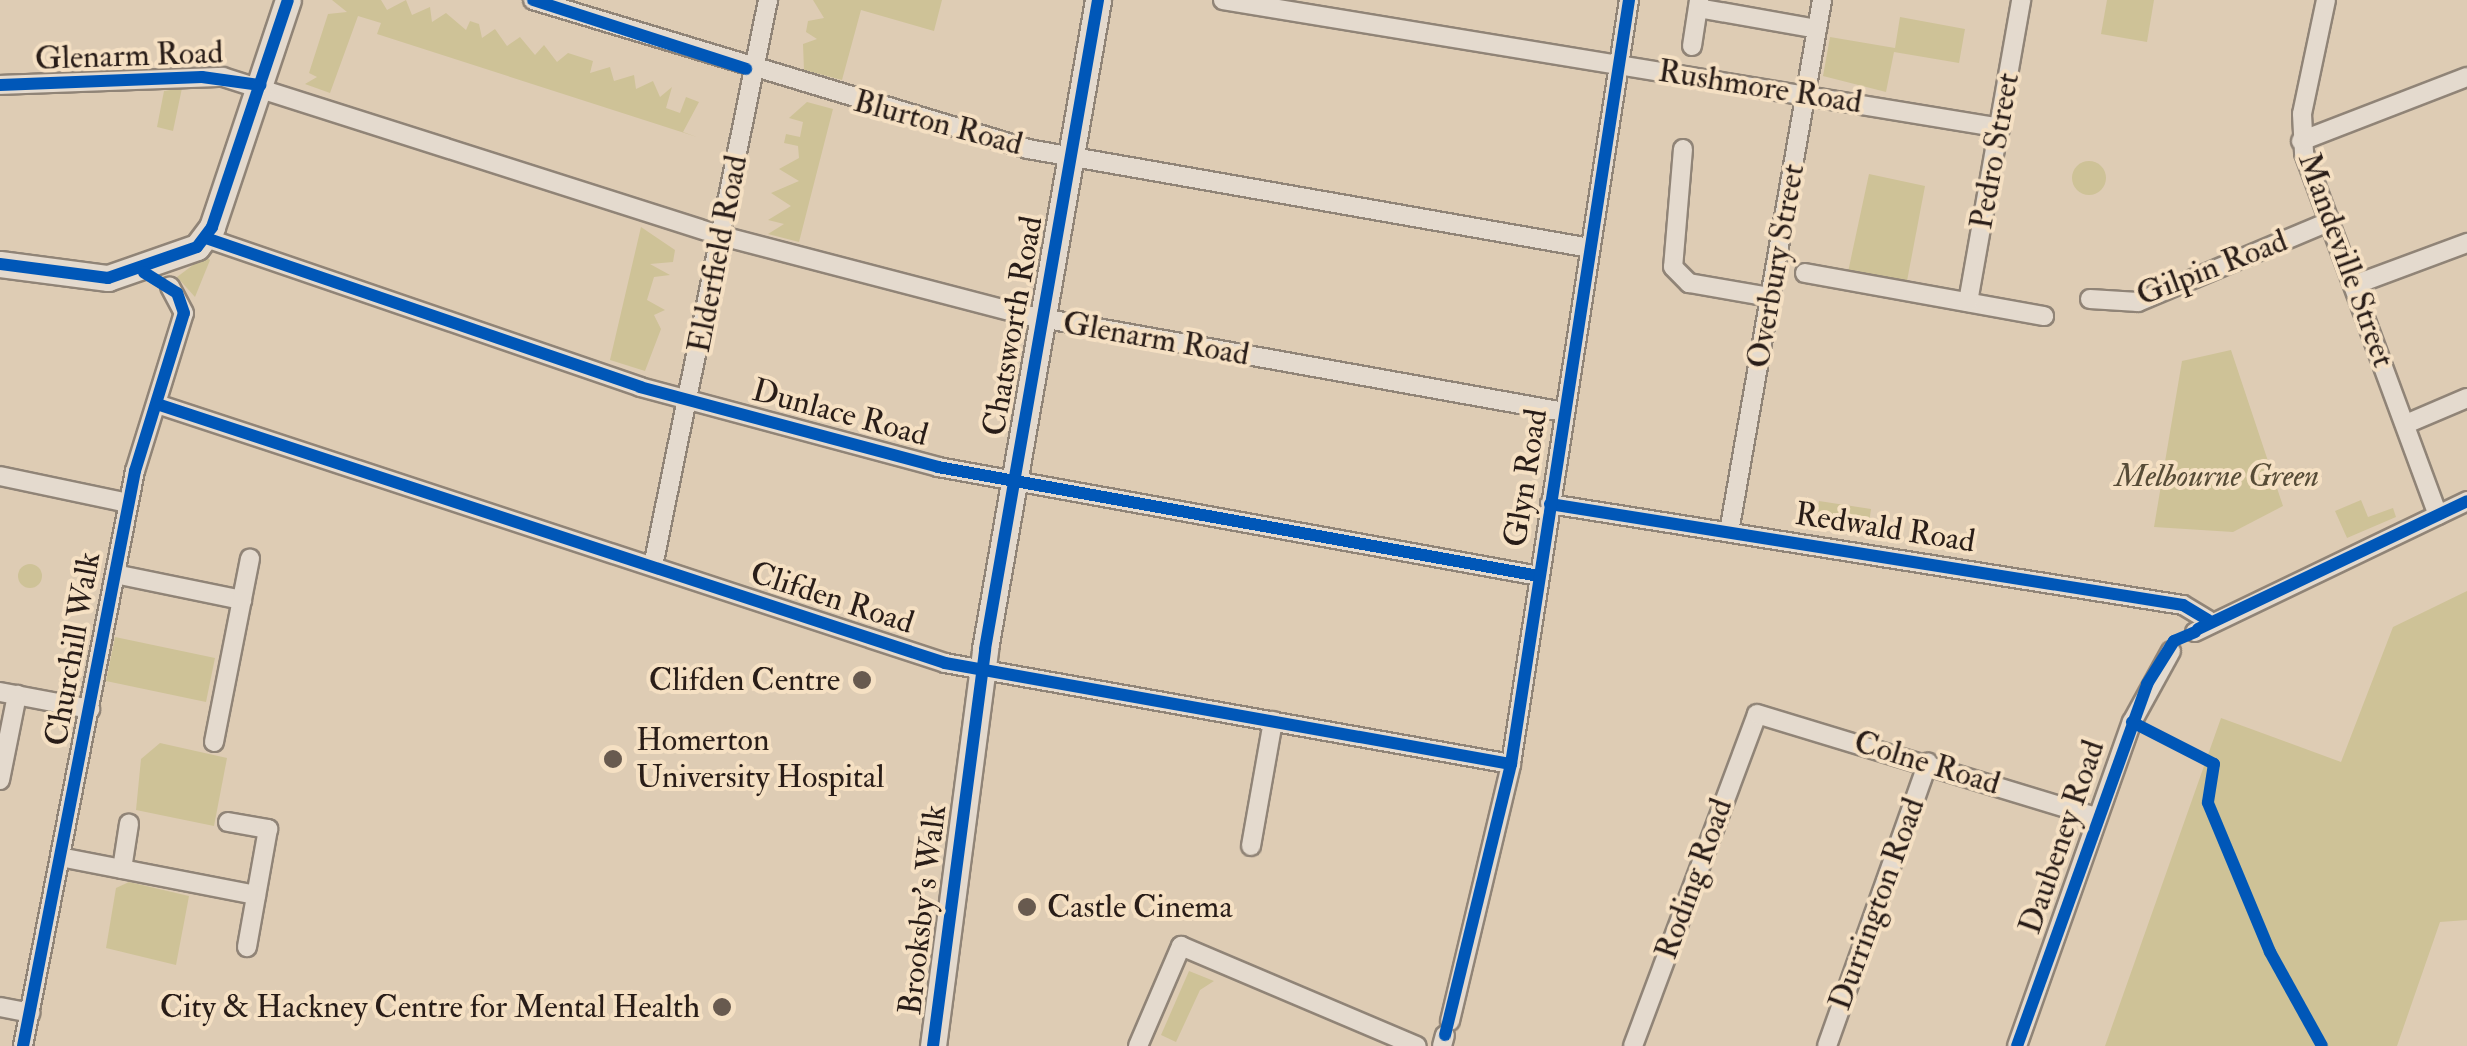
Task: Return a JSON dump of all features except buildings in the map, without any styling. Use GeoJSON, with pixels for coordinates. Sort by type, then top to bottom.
{"type":"FeatureCollection","features":[{"type":"Feature","properties":{"kind":"street"},"geometry":{"type":"LineString","coordinates":[[0,264],[108,278],[170,263],[206,238],[288,0]]}},
{"type":"Feature","properties":{"kind":"street","name":"Blurton Road"},"geometry":{"type":"LineString","coordinates":[[533,0],[754,72],[1070,156],[1590,248]]}},
{"type":"Feature","properties":{"kind":"street","name":"Elderfield Road"},"geometry":{"type":"LineString","coordinates":[[653,566],[768,0]]}},
{"type":"Feature","properties":{"kind":"street","name":"Chatsworth Road"},"geometry":{"type":"LineString","coordinates":[[967,781],[982,673],[1098,0]]}},
{"type":"Feature","properties":{"kind":"street","name":"Rushmore Road"},"geometry":{"type":"LineString","coordinates":[[1223,0],[2000,128]]}},
{"type":"Feature","properties":{"kind":"street","name":"Glyn Road"},"geometry":{"type":"LineString","coordinates":[[1446,1034],[1511,764],[1629,0]]}},
{"type":"Feature","properties":{"kind":"street","name":"Overbury Street"},"geometry":{"type":"LineString","coordinates":[[1729,532],[1822,0]]}},
{"type":"Feature","properties":{"kind":"street","name":"Pedro Street"},"geometry":{"type":"LineString","coordinates":[[1968,302],[2021,0]]}},
{"type":"Feature","properties":{"kind":"street","name":"Mandeville Street"},"geometry":{"type":"LineString","coordinates":[[2326,0],[2302,141],[2438,515]]}},
{"type":"Feature","properties":{"kind":"street"},"geometry":{"type":"LineString","coordinates":[[1692,46],[1699,4],[1817,29]]}},
{"type":"Feature","properties":{"kind":"street","name":"Glenarm Road"},"geometry":{"type":"LineString","coordinates":[[0,85],[202,76],[260,86],[722,236],[975,302],[1044,319],[1564,412]]}},
{"type":"Feature","properties":{"kind":"street"},"geometry":{"type":"LineString","coordinates":[[2302,141],[2467,77]]}},
{"type":"Feature","properties":{"kind":"street"},"geometry":{"type":"LineString","coordinates":[[1683,149],[1668,248],[1673,267],[1689,283],[1769,297]]}},
{"type":"Feature","properties":{"kind":"street","name":"Gilpin Road"},"geometry":{"type":"LineString","coordinates":[[2090,299],[2138,302],[2331,222]]}},
{"type":"Feature","properties":{"kind":"street","name":"Dunlace Road"},"geometry":{"type":"LineString","coordinates":[[206,238],[688,401],[1014,485],[1538,576]]}},
{"type":"Feature","properties":{"kind":"street"},"geometry":{"type":"LineString","coordinates":[[2354,285],[2467,244]]}},
{"type":"Feature","properties":{"kind":"street"},"geometry":{"type":"LineString","coordinates":[[1805,273],[2044,316]]}},
{"type":"Feature","properties":{"kind":"street","name":"Churchill Walk"},"geometry":{"type":"LineString","coordinates":[[23,1046],[128,503],[184,313],[170,288]]}},
{"type":"Feature","properties":{"kind":"street"},"geometry":{"type":"LineString","coordinates":[[2406,424],[2467,398]]}},
{"type":"Feature","properties":{"kind":"street","name":"Clifden Road"},"geometry":{"type":"LineString","coordinates":[[157,404],[982,673],[1511,764]]}},
{"type":"Feature","properties":{"kind":"street"},"geometry":{"type":"LineString","coordinates":[[0,476],[128,503]]}},
{"type":"Feature","properties":{"kind":"street"},"geometry":{"type":"LineString","coordinates":[[2438,515],[2467,501]]}},
{"type":"Feature","properties":{"kind":"street","name":"Redwald Road"},"geometry":{"type":"LineString","coordinates":[[1550,504],[2183,605],[2201,626],[2438,515]]}},
{"type":"Feature","properties":{"kind":"street"},"geometry":{"type":"LineString","coordinates":[[214,742],[250,558]]}},
{"type":"Feature","properties":{"kind":"street"},"geometry":{"type":"LineString","coordinates":[[115,574],[242,600]]}},
{"type":"Feature","properties":{"kind":"street","name":"Daubeney Road"},"geometry":{"type":"LineString","coordinates":[[2017,1046],[2147,684],[2171,652]]}},
{"type":"Feature","properties":{"kind":"street"},"geometry":{"type":"LineString","coordinates":[[0,780],[9,694],[90,709]]}},
{"type":"Feature","properties":{"kind":"street","name":"Colne Road"},"geometry":{"type":"LineString","coordinates":[[1757,714],[1928,762],[2097,818]]}},
{"type":"Feature","properties":{"kind":"street","name":"Roding Road"},"geometry":{"type":"LineString","coordinates":[[1633,1046],[1757,714]]}},
{"type":"Feature","properties":{"kind":"street"},"geometry":{"type":"LineString","coordinates":[[1251,846],[1273,721]]}},
{"type":"Feature","properties":{"kind":"street","name":"Durrington Road"},"geometry":{"type":"LineString","coordinates":[[1826,1046],[1928,762]]}},
{"type":"Feature","properties":{"kind":"street","name":"Brooksby's Walk"},"geometry":{"type":"LineString","coordinates":[[933,1046],[967,781]]}},
{"type":"Feature","properties":{"kind":"street"},"geometry":{"type":"LineString","coordinates":[[228,822],[268,829],[246,946]]}},
{"type":"Feature","properties":{"kind":"street"},"geometry":{"type":"LineString","coordinates":[[122,869],[129,824]]}},
{"type":"Feature","properties":{"kind":"street"},"geometry":{"type":"LineString","coordinates":[[60,857],[256,896]]}},
{"type":"Feature","properties":{"kind":"street"},"geometry":{"type":"LineString","coordinates":[[1138,1046],[1181,946],[1418,1046]]}},
{"type":"Feature","properties":{"kind":"street"},"geometry":{"type":"LineString","coordinates":[[0,1007],[30,1013]]}},
{"type":"Feature","properties":{"kind":"green space"},"geometry":{"type":"Polygon","coordinates":[[[332,0],[381,0],[387,10],[406,0],[412,15],[430,7],[432,22],[446,13],[466,30],[470,21],[479,24],[482,38],[495,29],[507,46],[520,37],[535,55],[544,45],[557,62],[568,53],[593,61],[590,73],[610,67],[614,81],[634,75],[636,89],[653,81],[660,97],[672,87],[666,108],[680,113],[686,97],[699,102],[683,132],[697,137],[377,34],[381,23],[358,16],[330,93],[305,84],[317,77],[309,73],[328,14],[347,12],[332,0]]]}},
{"type":"Feature","properties":{"kind":"green space"},"geometry":{"type":"Polygon","coordinates":[[[813,0],[942,0],[934,31],[861,10],[842,80],[804,70],[803,44],[817,39],[806,32],[808,21],[824,18],[813,0]]]}},
{"type":"Feature","properties":{"kind":"green space"},"geometry":{"type":"Polygon","coordinates":[[[2107,0],[2154,0],[2147,42],[2101,34],[2107,0]]]}},
{"type":"Feature","properties":{"kind":"green space"},"geometry":{"type":"Polygon","coordinates":[[[1900,17],[1965,29],[1959,63],[1894,52],[1886,92],[1823,76],[1830,37],[1895,48],[1900,17]]]}},
{"type":"Feature","properties":{"kind":"green space"},"geometry":{"type":"Polygon","coordinates":[[[182,88],[173,131],[157,127],[164,91],[182,88]]]}},
{"type":"Feature","properties":{"kind":"green space"},"geometry":{"type":"Polygon","coordinates":[[[807,102],[833,109],[799,242],[768,234],[784,224],[768,220],[791,206],[771,193],[799,181],[779,169],[799,158],[798,146],[784,143],[786,134],[800,137],[803,122],[789,118],[807,102]]]}},
{"type":"Feature","properties":{"kind":"green space"},"geometry":{"type":"Polygon","coordinates":[[[2089,161],[2101,166],[2106,178],[2101,190],[2089,195],[2077,190],[2072,178],[2077,166],[2089,161]]]}},
{"type":"Feature","properties":{"kind":"green space"},"geometry":{"type":"Polygon","coordinates":[[[1869,174],[1925,186],[1907,281],[1848,272],[1869,174]]]}},
{"type":"Feature","properties":{"kind":"green space"},"geometry":{"type":"Polygon","coordinates":[[[641,227],[675,250],[673,262],[650,264],[670,275],[654,277],[647,300],[665,310],[654,315],[661,329],[645,371],[610,360],[641,227]]]}},
{"type":"Feature","properties":{"kind":"green space"},"geometry":{"type":"Polygon","coordinates":[[[205,256],[210,260],[195,297],[177,277],[205,256]]]}},
{"type":"Feature","properties":{"kind":"green space","name":"Melbourne Green"},"geometry":{"type":"Polygon","coordinates":[[[2231,350],[2283,506],[2233,532],[2154,527],[2182,361],[2231,350]]]}},
{"type":"Feature","properties":{"kind":"green space"},"geometry":{"type":"Polygon","coordinates":[[[2361,500],[2368,517],[2393,508],[2396,517],[2347,538],[2335,511],[2361,500]]]}},
{"type":"Feature","properties":{"kind":"green space"},"geometry":{"type":"Polygon","coordinates":[[[1819,501],[1871,509],[1868,531],[1816,523],[1819,501]]]}},
{"type":"Feature","properties":{"kind":"green space"},"geometry":{"type":"Polygon","coordinates":[[[30,564],[39,567],[39,585],[30,588],[21,585],[18,576],[21,567],[30,564]]]}},
{"type":"Feature","properties":{"kind":"green space"},"geometry":{"type":"Polygon","coordinates":[[[2467,591],[2467,920],[2440,922],[2397,1046],[2105,1046],[2221,718],[2341,762],[2393,627],[2467,591]]]}},
{"type":"Feature","properties":{"kind":"green space"},"geometry":{"type":"Polygon","coordinates":[[[115,637],[215,658],[206,702],[106,681],[115,637]]]}},
{"type":"Feature","properties":{"kind":"green space"},"geometry":{"type":"Polygon","coordinates":[[[160,743],[227,758],[214,826],[136,810],[141,759],[160,743]]]}},
{"type":"Feature","properties":{"kind":"green space"},"geometry":{"type":"Polygon","coordinates":[[[129,882],[189,896],[176,965],[106,948],[116,888],[129,882]]]}},
{"type":"Feature","properties":{"kind":"green space"},"geometry":{"type":"Polygon","coordinates":[[[1189,971],[1214,981],[1200,990],[1176,1042],[1161,1035],[1189,971]]]}},
{"type":"Feature","properties":{"kind":"cycle path"},"geometry":{"type":"LineString","coordinates":[[0,264],[108,278],[197,247],[212,227],[288,0]]}},
{"type":"Feature","properties":{"kind":"cycle path"},"geometry":{"type":"LineString","coordinates":[[533,0],[746,69]]}},
{"type":"Feature","properties":{"kind":"cycle path"},"geometry":{"type":"LineString","coordinates":[[933,1046],[985,649],[1098,0]]}},
{"type":"Feature","properties":{"kind":"cycle path"},"geometry":{"type":"LineString","coordinates":[[1445,1035],[1511,764],[1629,0]]}},
{"type":"Feature","properties":{"kind":"cycle path"},"geometry":{"type":"LineString","coordinates":[[0,85],[202,77],[260,85]]}},
{"type":"Feature","properties":{"kind":"cycle path"},"geometry":{"type":"LineString","coordinates":[[206,238],[640,387],[938,467],[1539,576]]}},
{"type":"Feature","properties":{"kind":"cycle path"},"geometry":{"type":"LineString","coordinates":[[23,1046],[135,471],[184,313],[177,293],[144,272]]}},
{"type":"Feature","properties":{"kind":"cycle path"},"geometry":{"type":"LineString","coordinates":[[157,404],[945,663],[1511,764]]}},
{"type":"Feature","properties":{"kind":"cycle path"},"geometry":{"type":"LineString","coordinates":[[2198,629],[2467,501]]}},
{"type":"Feature","properties":{"kind":"cycle path"},"geometry":{"type":"LineString","coordinates":[[1550,504],[2183,605],[2208,620]]}},
{"type":"Feature","properties":{"kind":"cycle path"},"geometry":{"type":"LineString","coordinates":[[2017,1046],[2147,684],[2174,641],[2195,632]]}},
{"type":"Feature","properties":{"kind":"cycle path"},"geometry":{"type":"LineString","coordinates":[[2132,722],[2214,764],[2208,803],[2270,952],[2322,1046]]}},
{"type":"Feature","properties":{"kind":"place","name":"Clifden Centre"},"geometry":{"type":"Point","coordinates":[862,680]}},
{"type":"Feature","properties":{"kind":"place","name":"Homerton University Hospital"},"geometry":{"type":"Point","coordinates":[613,759]}},
{"type":"Feature","properties":{"kind":"place","name":"Castle Cinema"},"geometry":{"type":"Point","coordinates":[1027,907]}},
{"type":"Feature","properties":{"kind":"place","name":"City & Hackney Centre for Mental Health"},"geometry":{"type":"Point","coordinates":[722,1007]}}]}
